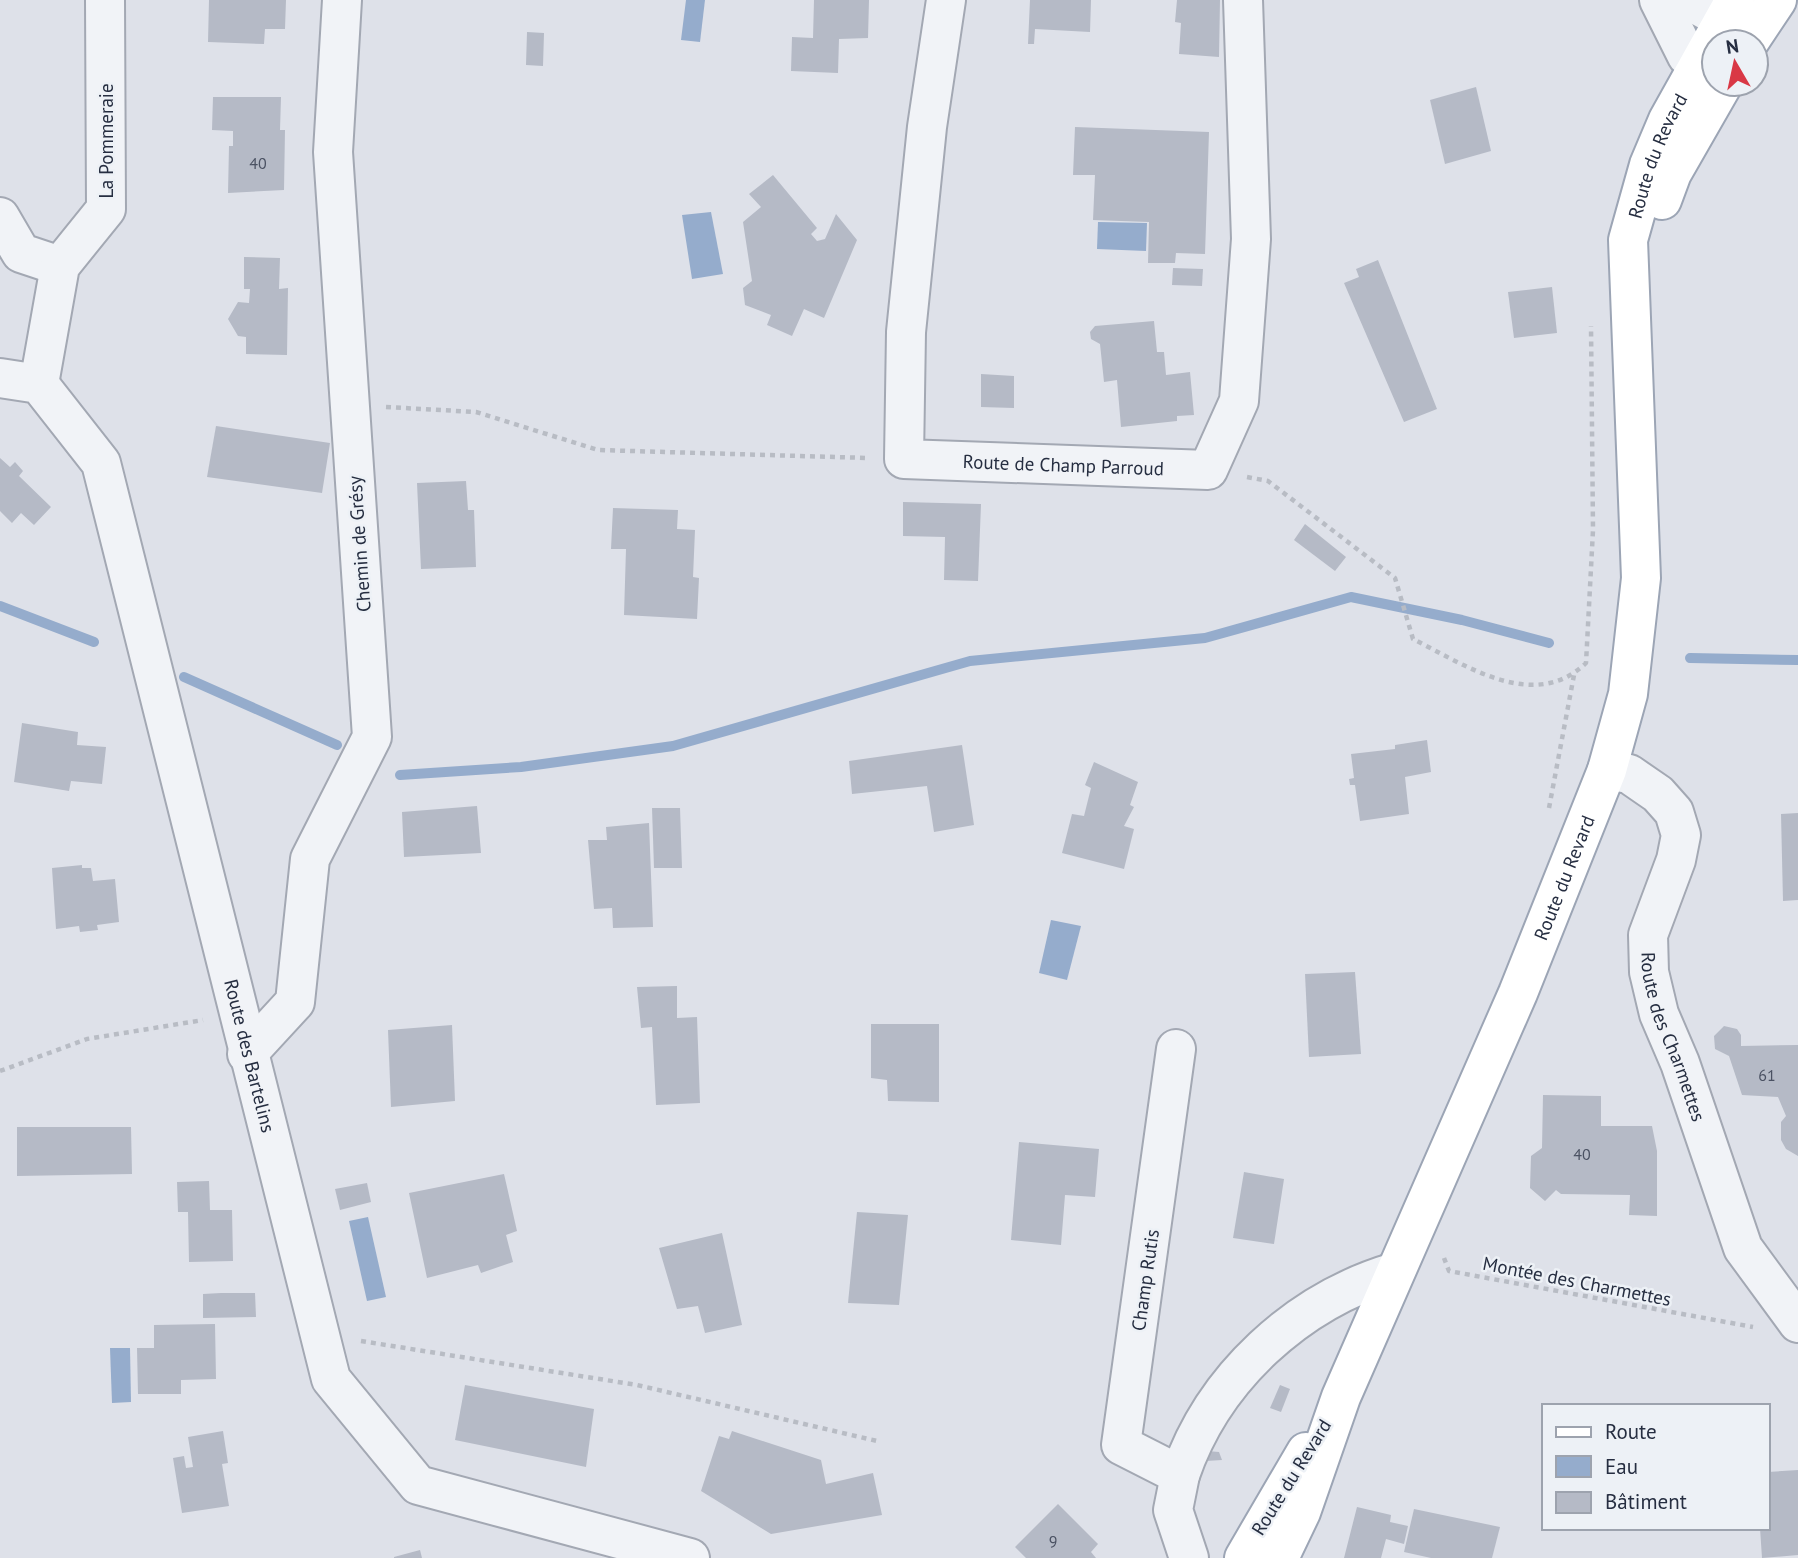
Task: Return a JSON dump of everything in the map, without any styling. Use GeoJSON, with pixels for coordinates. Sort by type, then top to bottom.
{"type":"FeatureCollection","features":[{"type":"Feature","properties":{"kind":"main road","name":"Route du Revard"},"geometry":{"type":"LineString","coordinates":[[1734,26],[1777,0]]}},
{"type":"Feature","properties":{"kind":"main road","name":"Route du Revard"},"geometry":{"type":"LineString","coordinates":[[1279,1558],[1301,1512],[1341,1398],[1518,993],[1607,770],[1628,694],[1641,578],[1633,324],[1657,212],[1700,98]]}},
{"type":"Feature","properties":{"kind":"main road","name":"Route du Revard"},"geometry":{"type":"LineString","coordinates":[[1244,1558],[1275,1500],[1341,1398]]}},
{"type":"Feature","properties":{"kind":"street","name":"La Pommeraie"},"geometry":{"type":"LineString","coordinates":[[39,384],[60,266],[106,209],[105,0]]}},
{"type":"Feature","properties":{"kind":"street","name":"Chemin de Grésy"},"geometry":{"type":"LineString","coordinates":[[247,1054],[295,1002],[310,859],[372,737],[333,152],[342,0]]}},
{"type":"Feature","properties":{"kind":"street"},"geometry":{"type":"LineString","coordinates":[[904,459],[906,332],[927,127],[946,0]]}},
{"type":"Feature","properties":{"kind":"street"},"geometry":{"type":"LineString","coordinates":[[1208,470],[1239,401],[1251,239],[1242,0]]}},
{"type":"Feature","properties":{"kind":"street"},"geometry":{"type":"LineString","coordinates":[[1659,0],[1687,56],[1700,64]]}},
{"type":"Feature","properties":{"kind":"street"},"geometry":{"type":"LineString","coordinates":[[1688,0],[1734,26]]}},
{"type":"Feature","properties":{"kind":"street"},"geometry":{"type":"LineString","coordinates":[[0,217],[21,253],[60,266]]}},
{"type":"Feature","properties":{"kind":"street"},"geometry":{"type":"LineString","coordinates":[[0,378],[39,384]]}},
{"type":"Feature","properties":{"kind":"street","name":"Route des Bartelins"},"geometry":{"type":"LineString","coordinates":[[39,384],[101,463],[247,1054],[331,1379],[418,1485],[690,1558]]}},
{"type":"Feature","properties":{"kind":"street","name":"Route de Champ Parroud"},"geometry":{"type":"LineString","coordinates":[[904,459],[1208,470]]}},
{"type":"Feature","properties":{"kind":"street","name":"Route des Charmettes"},"geometry":{"type":"LineString","coordinates":[[1607,770],[1629,774],[1658,794],[1674,812],[1681,835],[1676,860],[1648,935],[1649,972],[1657,1004],[1743,1248],[1781,1325]]}},
{"type":"Feature","properties":{"kind":"street","name":"Champ Rutis"},"geometry":{"type":"LineString","coordinates":[[1176,1049],[1121,1445],[1180,1475]]}},
{"type":"Feature","properties":{"kind":"street"},"geometry":{"type":"LineString","coordinates":[[1189,1558],[1173,1510],[1180,1475],[1193,1438],[1221,1397],[1272,1338],[1318,1303],[1401,1256]]}},
{"type":"Feature","properties":{"kind":"path"},"geometry":{"type":"LineString","coordinates":[[1208,470],[1268,481],[1395,578],[1413,639],[1502,683],[1545,685],[1574,674],[1586,663],[1593,530],[1589,339],[1593,314]]}},
{"type":"Feature","properties":{"kind":"path"},"geometry":{"type":"LineString","coordinates":[[350,406],[475,412],[598,450],[904,459]]}},
{"type":"Feature","properties":{"kind":"path"},"geometry":{"type":"LineString","coordinates":[[1547,818],[1574,674]]}},
{"type":"Feature","properties":{"kind":"path"},"geometry":{"type":"LineString","coordinates":[[0,1071],[87,1039],[238,1014]]}},
{"type":"Feature","properties":{"kind":"path","name":"Montée des Charmettes"},"geometry":{"type":"LineString","coordinates":[[1401,1256],[1436,1238],[1449,1271],[1749,1327],[1781,1325]]}},
{"type":"Feature","properties":{"kind":"path"},"geometry":{"type":"LineString","coordinates":[[319,1334],[638,1385],[877,1441]]}},
{"type":"Feature","properties":{"kind":"water"},"geometry":{"type":"Polygon","coordinates":[[[686,0],[705,0],[700,42],[681,40],[686,0]]]}},
{"type":"Feature","properties":{"kind":"water"},"geometry":{"type":"Polygon","coordinates":[[[711,212],[723,274],[692,279],[682,215],[711,212]]]}},
{"type":"Feature","properties":{"kind":"water"},"geometry":{"type":"Polygon","coordinates":[[[1098,222],[1147,223],[1146,251],[1097,249],[1098,222]]]}},
{"type":"Feature","properties":{"kind":"water"},"geometry":{"type":"Polygon","coordinates":[[[1051,920],[1081,926],[1067,980],[1039,973],[1051,920]]]}},
{"type":"Feature","properties":{"kind":"water"},"geometry":{"type":"Polygon","coordinates":[[[368,1217],[386,1297],[367,1301],[349,1221],[368,1217]]]}},
{"type":"Feature","properties":{"kind":"water"},"geometry":{"type":"Polygon","coordinates":[[[110,1348],[130,1348],[131,1402],[112,1403],[110,1348]]]}},
{"type":"Feature","properties":{"kind":"building"},"geometry":{"type":"Polygon","coordinates":[[[209,0],[286,0],[285,29],[265,29],[264,44],[208,42],[209,0]]]}},
{"type":"Feature","properties":{"kind":"building"},"geometry":{"type":"Polygon","coordinates":[[[814,0],[869,0],[868,38],[839,39],[838,73],[791,71],[792,37],[813,38],[814,0]]]}},
{"type":"Feature","properties":{"kind":"building"},"geometry":{"type":"Polygon","coordinates":[[[1030,0],[1091,0],[1090,32],[1035,29],[1034,44],[1028,44],[1030,0]]]}},
{"type":"Feature","properties":{"kind":"building"},"geometry":{"type":"Polygon","coordinates":[[[1177,0],[1220,0],[1219,57],[1179,54],[1181,23],[1175,22],[1177,0]]]}},
{"type":"Feature","properties":{"kind":"building"},"geometry":{"type":"Polygon","coordinates":[[[527,32],[544,33],[543,66],[526,65],[527,32]]]}},
{"type":"Feature","properties":{"kind":"building"},"geometry":{"type":"Polygon","coordinates":[[[1476,87],[1491,151],[1445,164],[1430,100],[1476,87]]]}},
{"type":"Feature","properties":{"kind":"building"},"geometry":{"type":"Polygon","coordinates":[[[213,97],[281,97],[280,130],[285,130],[284,190],[228,193],[229,146],[233,146],[233,131],[212,130],[213,97]]]}},
{"type":"Feature","properties":{"kind":"building"},"geometry":{"type":"Polygon","coordinates":[[[1075,127],[1209,132],[1205,254],[1176,253],[1175,263],[1148,263],[1149,222],[1093,220],[1095,175],[1073,175],[1075,127]]]}},
{"type":"Feature","properties":{"kind":"building"},"geometry":{"type":"Polygon","coordinates":[[[773,175],[817,228],[811,234],[817,241],[825,239],[836,214],[857,240],[824,318],[804,309],[792,336],[767,325],[771,315],[745,305],[743,288],[752,281],[743,222],[761,207],[749,194],[773,175]]]}},
{"type":"Feature","properties":{"kind":"building"},"geometry":{"type":"Polygon","coordinates":[[[244,257],[280,258],[279,289],[288,288],[287,355],[246,354],[246,337],[238,336],[228,319],[238,302],[249,303],[250,289],[244,289],[244,257]]]}},
{"type":"Feature","properties":{"kind":"building"},"geometry":{"type":"Polygon","coordinates":[[[1378,260],[1437,409],[1404,422],[1344,283],[1359,277],[1356,269],[1378,260]]]}},
{"type":"Feature","properties":{"kind":"building"},"geometry":{"type":"Polygon","coordinates":[[[1173,268],[1203,269],[1202,286],[1172,285],[1173,268]]]}},
{"type":"Feature","properties":{"kind":"building"},"geometry":{"type":"Polygon","coordinates":[[[1552,287],[1557,333],[1514,338],[1508,292],[1552,287]]]}},
{"type":"Feature","properties":{"kind":"building"},"geometry":{"type":"Polygon","coordinates":[[[1154,321],[1157,352],[1164,352],[1166,375],[1190,372],[1194,415],[1177,416],[1177,421],[1121,427],[1117,380],[1104,382],[1100,344],[1091,339],[1090,332],[1095,326],[1154,321]]]}},
{"type":"Feature","properties":{"kind":"building"},"geometry":{"type":"Polygon","coordinates":[[[981,374],[1014,376],[1014,408],[981,407],[981,374]]]}},
{"type":"Feature","properties":{"kind":"building"},"geometry":{"type":"Polygon","coordinates":[[[216,426],[330,443],[322,493],[207,477],[216,426]]]}},
{"type":"Feature","properties":{"kind":"building"},"geometry":{"type":"Polygon","coordinates":[[[0,458],[10,467],[15,462],[23,471],[19,476],[51,507],[34,525],[21,513],[12,523],[0,511],[0,458]]]}},
{"type":"Feature","properties":{"kind":"building"},"geometry":{"type":"Polygon","coordinates":[[[466,481],[468,510],[474,510],[476,567],[421,569],[417,483],[466,481]]]}},
{"type":"Feature","properties":{"kind":"building"},"geometry":{"type":"Polygon","coordinates":[[[903,502],[981,504],[978,581],[944,580],[945,537],[903,536],[903,502]]]}},
{"type":"Feature","properties":{"kind":"building"},"geometry":{"type":"Polygon","coordinates":[[[613,508],[678,510],[677,529],[695,530],[693,577],[699,578],[697,619],[624,615],[626,549],[611,549],[613,508]]]}},
{"type":"Feature","properties":{"kind":"building"},"geometry":{"type":"Polygon","coordinates":[[[1305,524],[1346,557],[1335,571],[1294,540],[1305,524]]]}},
{"type":"Feature","properties":{"kind":"building"},"geometry":{"type":"Polygon","coordinates":[[[22,723],[78,732],[77,745],[106,747],[102,784],[71,781],[69,791],[14,782],[22,723]]]}},
{"type":"Feature","properties":{"kind":"building"},"geometry":{"type":"Polygon","coordinates":[[[1427,740],[1431,772],[1405,777],[1409,814],[1360,821],[1355,785],[1350,785],[1349,779],[1354,778],[1351,754],[1395,749],[1395,745],[1427,740]]]}},
{"type":"Feature","properties":{"kind":"building"},"geometry":{"type":"Polygon","coordinates":[[[962,745],[974,825],[934,832],[927,786],[852,794],[849,761],[962,745]]]}},
{"type":"Feature","properties":{"kind":"building"},"geometry":{"type":"Polygon","coordinates":[[[1094,762],[1138,782],[1130,805],[1134,807],[1124,826],[1134,829],[1124,869],[1062,853],[1072,814],[1084,816],[1091,788],[1085,785],[1094,762]]]}},
{"type":"Feature","properties":{"kind":"building"},"geometry":{"type":"Polygon","coordinates":[[[477,806],[481,853],[404,857],[402,812],[477,806]]]}},
{"type":"Feature","properties":{"kind":"building"},"geometry":{"type":"Polygon","coordinates":[[[652,808],[680,808],[682,868],[654,868],[652,808]]]}},
{"type":"Feature","properties":{"kind":"building"},"geometry":{"type":"Polygon","coordinates":[[[1798,813],[1798,900],[1783,901],[1781,814],[1798,813]]]}},
{"type":"Feature","properties":{"kind":"building"},"geometry":{"type":"Polygon","coordinates":[[[649,823],[653,927],[613,928],[612,908],[594,909],[588,840],[607,840],[606,827],[649,823]]]}},
{"type":"Feature","properties":{"kind":"building"},"geometry":{"type":"Polygon","coordinates":[[[82,865],[82,868],[91,868],[93,881],[115,879],[119,922],[97,925],[98,930],[80,932],[79,926],[56,929],[52,868],[82,865]]]}},
{"type":"Feature","properties":{"kind":"building"},"geometry":{"type":"Polygon","coordinates":[[[1355,972],[1361,1054],[1309,1057],[1305,974],[1355,972]]]}},
{"type":"Feature","properties":{"kind":"building"},"geometry":{"type":"Polygon","coordinates":[[[677,986],[677,1018],[697,1017],[700,1103],[656,1105],[652,1027],[641,1028],[637,987],[677,986]]]}},
{"type":"Feature","properties":{"kind":"building"},"geometry":{"type":"Polygon","coordinates":[[[871,1024],[939,1024],[939,1102],[888,1101],[887,1080],[871,1078],[871,1024]]]}},
{"type":"Feature","properties":{"kind":"building"},"geometry":{"type":"Polygon","coordinates":[[[452,1025],[455,1101],[391,1107],[388,1030],[452,1025]]]}},
{"type":"Feature","properties":{"kind":"building"},"geometry":{"type":"Polygon","coordinates":[[[1724,1026],[1737,1029],[1741,1035],[1741,1046],[1798,1045],[1798,1156],[1786,1149],[1781,1140],[1781,1122],[1786,1116],[1778,1097],[1742,1095],[1729,1056],[1715,1049],[1714,1036],[1724,1026]]]}},
{"type":"Feature","properties":{"kind":"building"},"geometry":{"type":"Polygon","coordinates":[[[1543,1095],[1601,1096],[1601,1126],[1652,1126],[1657,1151],[1657,1216],[1629,1215],[1630,1195],[1561,1194],[1556,1190],[1545,1201],[1530,1188],[1531,1156],[1542,1148],[1543,1095]]]}},
{"type":"Feature","properties":{"kind":"building"},"geometry":{"type":"Polygon","coordinates":[[[17,1127],[131,1127],[132,1174],[17,1176],[17,1127]]]}},
{"type":"Feature","properties":{"kind":"building"},"geometry":{"type":"Polygon","coordinates":[[[1019,1142],[1099,1149],[1095,1197],[1065,1195],[1061,1245],[1011,1240],[1019,1142]]]}},
{"type":"Feature","properties":{"kind":"building"},"geometry":{"type":"Polygon","coordinates":[[[1244,1172],[1284,1179],[1274,1244],[1233,1238],[1244,1172]]]}},
{"type":"Feature","properties":{"kind":"building"},"geometry":{"type":"Polygon","coordinates":[[[504,1174],[517,1231],[506,1235],[513,1262],[481,1273],[478,1265],[427,1278],[409,1193],[504,1174]]]}},
{"type":"Feature","properties":{"kind":"building"},"geometry":{"type":"Polygon","coordinates":[[[209,1181],[210,1210],[232,1210],[233,1261],[189,1262],[188,1212],[178,1212],[177,1182],[209,1181]]]}},
{"type":"Feature","properties":{"kind":"building"},"geometry":{"type":"Polygon","coordinates":[[[367,1183],[371,1202],[340,1210],[335,1189],[367,1183]]]}},
{"type":"Feature","properties":{"kind":"building"},"geometry":{"type":"Polygon","coordinates":[[[857,1212],[908,1215],[899,1305],[848,1303],[857,1212]]]}},
{"type":"Feature","properties":{"kind":"building"},"geometry":{"type":"Polygon","coordinates":[[[722,1233],[742,1325],[705,1333],[698,1306],[677,1309],[659,1248],[722,1233]]]}},
{"type":"Feature","properties":{"kind":"building"},"geometry":{"type":"Polygon","coordinates":[[[255,1293],[256,1317],[203,1318],[203,1294],[255,1293]]]}},
{"type":"Feature","properties":{"kind":"building"},"geometry":{"type":"Polygon","coordinates":[[[215,1324],[216,1379],[181,1380],[181,1394],[138,1394],[137,1348],[154,1348],[154,1325],[215,1324]]]}},
{"type":"Feature","properties":{"kind":"building"},"geometry":{"type":"Polygon","coordinates":[[[465,1385],[594,1409],[586,1467],[455,1440],[465,1385]]]}},
{"type":"Feature","properties":{"kind":"building"},"geometry":{"type":"Polygon","coordinates":[[[1280,1385],[1290,1389],[1281,1412],[1270,1408],[1280,1385]]]}},
{"type":"Feature","properties":{"kind":"building"},"geometry":{"type":"Polygon","coordinates":[[[223,1431],[228,1463],[222,1464],[229,1506],[182,1513],[173,1458],[184,1456],[186,1468],[193,1467],[188,1437],[223,1431]]]}},
{"type":"Feature","properties":{"kind":"building"},"geometry":{"type":"Polygon","coordinates":[[[732,1431],[821,1460],[826,1484],[873,1473],[882,1515],[771,1534],[701,1491],[719,1436],[729,1439],[732,1431]]]}},
{"type":"Feature","properties":{"kind":"building"},"geometry":{"type":"Polygon","coordinates":[[[1207,1451],[1219,1452],[1222,1460],[1206,1461],[1207,1451]]]}},
{"type":"Feature","properties":{"kind":"building"},"geometry":{"type":"Polygon","coordinates":[[[1798,1470],[1798,1555],[1762,1558],[1760,1530],[1770,1530],[1770,1472],[1798,1470]]]}},
{"type":"Feature","properties":{"kind":"building"},"geometry":{"type":"Polygon","coordinates":[[[1058,1504],[1098,1544],[1091,1552],[1096,1558],[1026,1558],[1015,1547],[1058,1504]]]}},
{"type":"Feature","properties":{"kind":"building"},"geometry":{"type":"Polygon","coordinates":[[[1357,1507],[1391,1515],[1390,1522],[1408,1526],[1404,1544],[1386,1539],[1381,1558],[1344,1558],[1357,1507]]]}},
{"type":"Feature","properties":{"kind":"building"},"geometry":{"type":"Polygon","coordinates":[[[1414,1509],[1500,1527],[1492,1558],[1431,1558],[1404,1552],[1414,1509]]]}},
{"type":"Feature","properties":{"kind":"building"},"geometry":{"type":"Polygon","coordinates":[[[420,1550],[422,1558],[394,1558],[394,1557],[420,1550]]]}},
{"type":"Feature","properties":{"kind":"waterway"},"geometry":{"type":"LineString","coordinates":[[400,775],[521,767],[673,746],[970,661],[1205,638],[1351,597],[1462,620],[1549,643]]}},
{"type":"Feature","properties":{"kind":"waterway"},"geometry":{"type":"LineString","coordinates":[[0,606],[94,642]]}},
{"type":"Feature","properties":{"kind":"waterway"},"geometry":{"type":"LineString","coordinates":[[1690,658],[1798,660]]}},
{"type":"Feature","properties":{"kind":"waterway"},"geometry":{"type":"LineString","coordinates":[[184,677],[337,745]]}}]}
